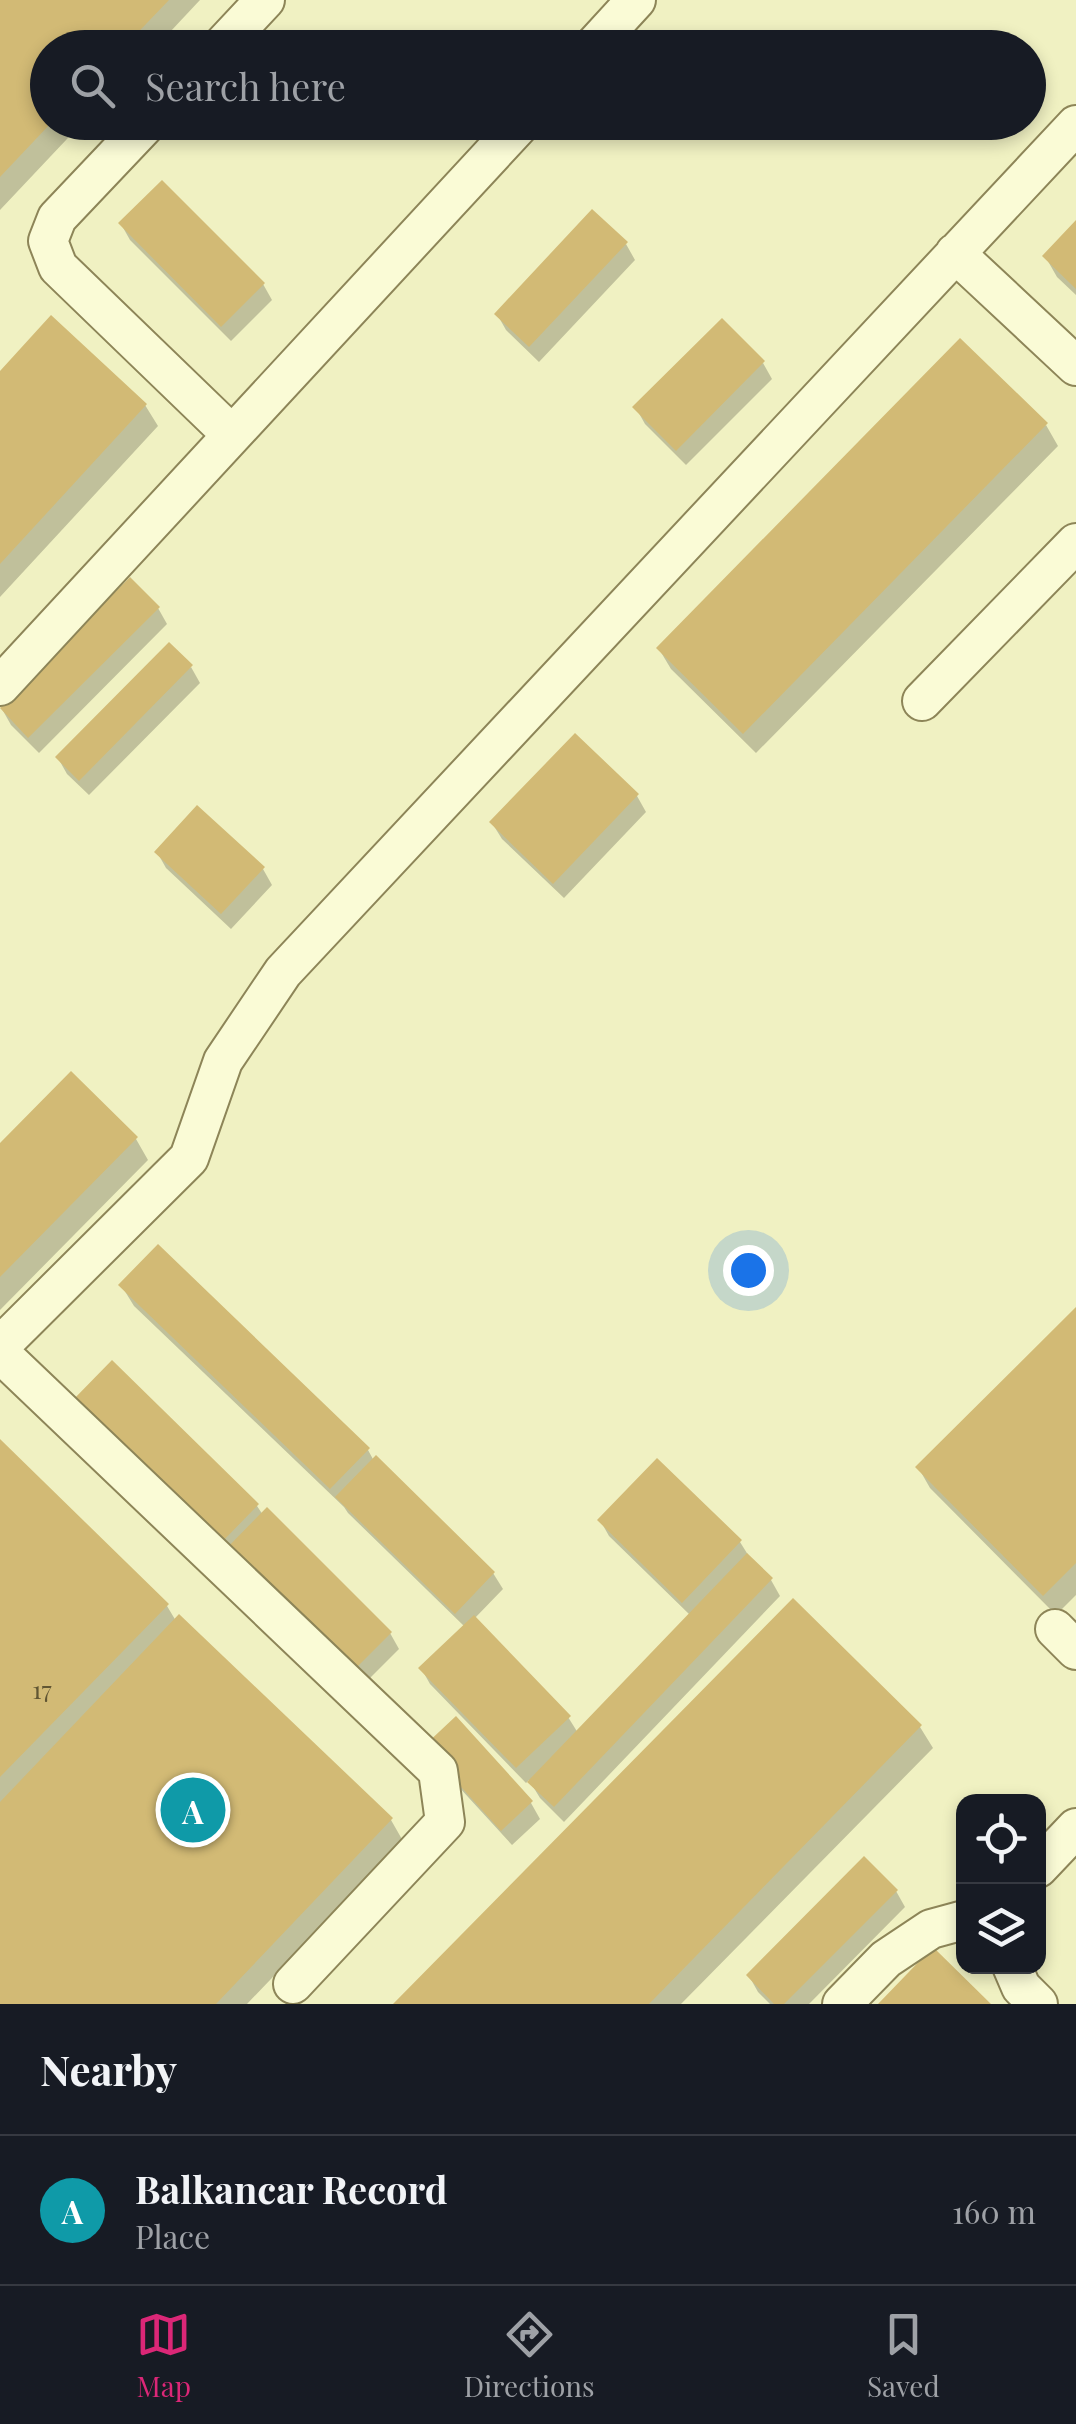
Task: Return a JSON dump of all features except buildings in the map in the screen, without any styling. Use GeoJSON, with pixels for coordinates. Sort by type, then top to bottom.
{"type":"FeatureCollection","features":[{"type":"Feature","properties":{"kind":"lane"},"geometry":{"type":"LineString","coordinates":[[237,30],[265,0]]}},
{"type":"Feature","properties":{"kind":"lane"},"geometry":{"type":"LineString","coordinates":[[608,30],[636,0]]}},
{"type":"Feature","properties":{"kind":"lane"},"geometry":{"type":"LineString","coordinates":[[293,1984],[445,1822],[438,1771],[0,1350],[189,1158],[223,1060],[282,972],[1076,125]]}},
{"type":"Feature","properties":{"kind":"lane"},"geometry":{"type":"LineString","coordinates":[[131,140],[57,218],[48,241],[58,266],[232,435]]}},
{"type":"Feature","properties":{"kind":"lane"},"geometry":{"type":"LineString","coordinates":[[0,686],[505,140]]}},
{"type":"Feature","properties":{"kind":"lane"},"geometry":{"type":"LineString","coordinates":[[956,254],[1076,366]]}},
{"type":"Feature","properties":{"kind":"lane"},"geometry":{"type":"LineString","coordinates":[[922,701],[1076,543]]}},
{"type":"Feature","properties":{"kind":"lane"},"geometry":{"type":"LineString","coordinates":[[1046,1860],[1076,1828]]}},
{"type":"Feature","properties":{"kind":"lane"},"geometry":{"type":"LineString","coordinates":[[842,2004],[886,1959],[931,1929],[956,1922]]}},
{"type":"Feature","properties":{"kind":"lane"},"geometry":{"type":"LineString","coordinates":[[1015,1974],[1021,1988],[1038,2004]]}},
{"type":"Feature","properties":{"kind":"place","name":"Balkancar Record"},"geometry":{"type":"Point","coordinates":[193,1810]}}]}
